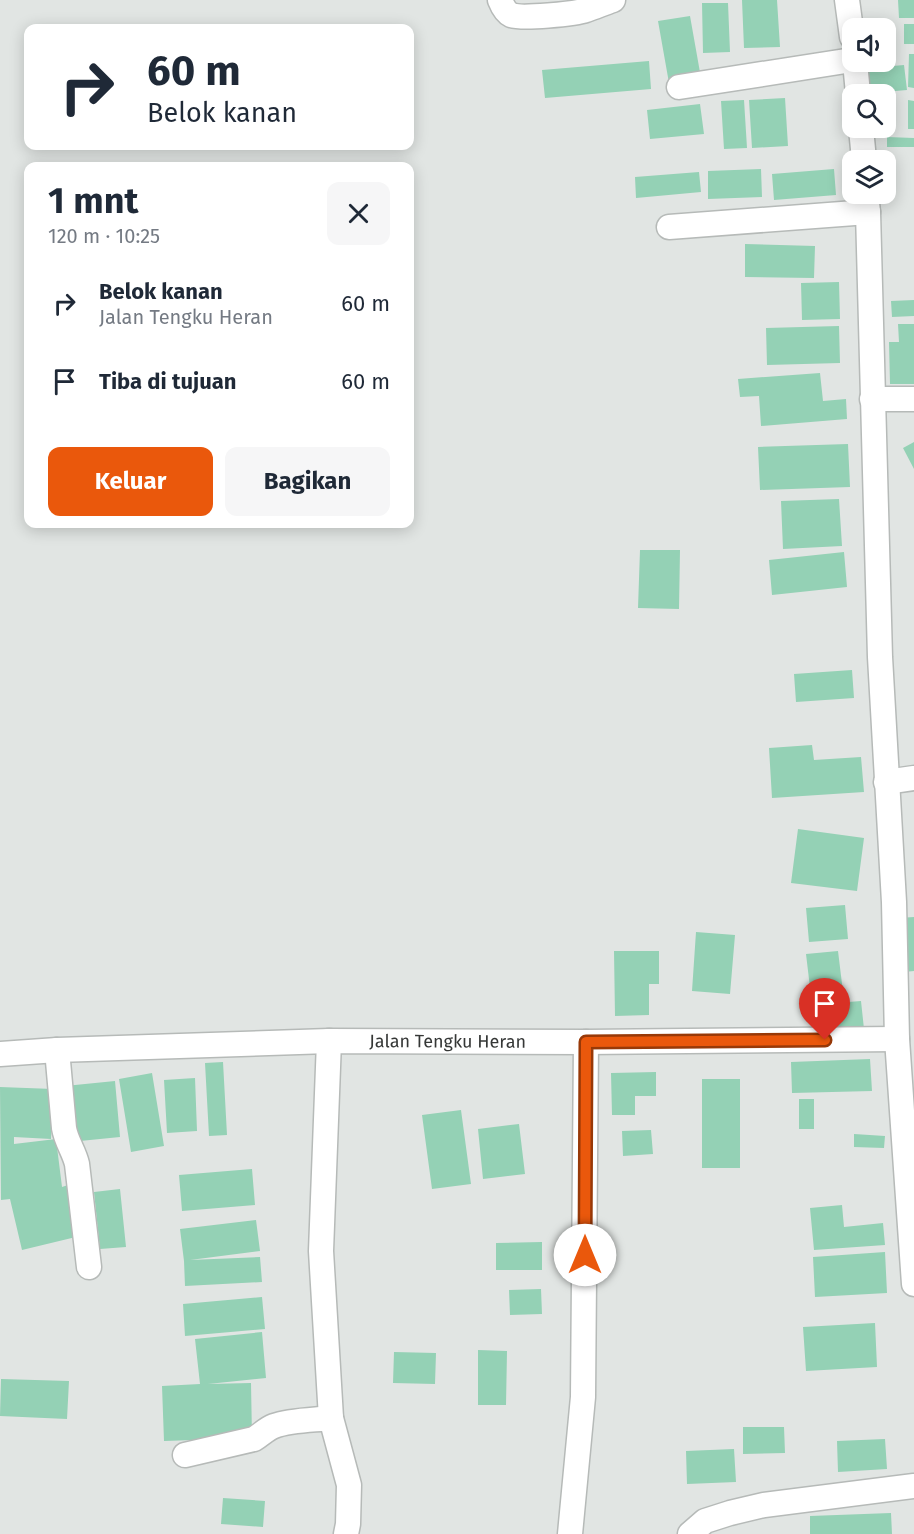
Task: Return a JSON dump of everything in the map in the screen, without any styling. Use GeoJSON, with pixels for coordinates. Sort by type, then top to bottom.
{"type":"FeatureCollection","features":[{"type":"Feature","properties":{"kind":"street"},"geometry":{"type":"LineString","coordinates":[[500,0],[504,9],[511,15],[521,16],[584,11],[613,0]]}},
{"type":"Feature","properties":{"kind":"street"},"geometry":{"type":"LineString","coordinates":[[847,0],[849,18]]}},
{"type":"Feature","properties":{"kind":"street"},"geometry":{"type":"LineString","coordinates":[[679,87],[842,63]]}},
{"type":"Feature","properties":{"kind":"street"},"geometry":{"type":"LineString","coordinates":[[669,227],[859,204]]}},
{"type":"Feature","properties":{"kind":"street"},"geometry":{"type":"LineString","coordinates":[[867,204],[879,657],[886,782],[904,901],[897,1039],[914,1284]]}},
{"type":"Feature","properties":{"kind":"street"},"geometry":{"type":"LineString","coordinates":[[872,399],[914,399]]}},
{"type":"Feature","properties":{"kind":"street"},"geometry":{"type":"LineString","coordinates":[[886,782],[914,778]]}},
{"type":"Feature","properties":{"kind":"street","name":"Jalan Tengku Heran"},"geometry":{"type":"LineString","coordinates":[[0,1054],[329,1041],[586,1042],[897,1039]]}},
{"type":"Feature","properties":{"kind":"street"},"geometry":{"type":"LineString","coordinates":[[329,1041],[321,1251],[331,1418],[349,1485],[346,1534]]}},
{"type":"Feature","properties":{"kind":"street"},"geometry":{"type":"LineString","coordinates":[[570,1534],[584,1397],[586,1042]]}},
{"type":"Feature","properties":{"kind":"street"},"geometry":{"type":"LineString","coordinates":[[57,1050],[64,1128],[77,1164],[89,1267]]}},
{"type":"Feature","properties":{"kind":"street"},"geometry":{"type":"LineString","coordinates":[[186,1455],[254,1439],[264,1430],[277,1424],[331,1418]]}},
{"type":"Feature","properties":{"kind":"street"},"geometry":{"type":"LineString","coordinates":[[690,1534],[705,1521],[730,1512],[764,1505],[914,1486]]}},
{"type":"Feature","properties":{"kind":"building"},"geometry":{"type":"Polygon","coordinates":[[[742,0],[777,0],[780,47],[744,48],[742,0]]]}},
{"type":"Feature","properties":{"kind":"building"},"geometry":{"type":"Polygon","coordinates":[[[898,0],[914,0],[914,18],[899,18],[898,0]]]}},
{"type":"Feature","properties":{"kind":"building"},"geometry":{"type":"Polygon","coordinates":[[[702,3],[728,3],[730,52],[703,53],[702,3]]]}},
{"type":"Feature","properties":{"kind":"building"},"geometry":{"type":"Polygon","coordinates":[[[690,16],[701,78],[669,83],[658,21],[690,16]]]}},
{"type":"Feature","properties":{"kind":"building"},"geometry":{"type":"Polygon","coordinates":[[[904,24],[914,24],[914,44],[904,44],[904,24]]]}},
{"type":"Feature","properties":{"kind":"building"},"geometry":{"type":"Polygon","coordinates":[[[909,54],[914,54],[914,88],[908,87],[909,54]]]}},
{"type":"Feature","properties":{"kind":"building"},"geometry":{"type":"Polygon","coordinates":[[[649,61],[651,89],[545,98],[542,70],[649,61]]]}},
{"type":"Feature","properties":{"kind":"building"},"geometry":{"type":"Polygon","coordinates":[[[904,65],[907,90],[896,91],[896,84],[860,84],[858,72],[896,72],[896,66],[904,65]]]}},
{"type":"Feature","properties":{"kind":"building"},"geometry":{"type":"Polygon","coordinates":[[[785,98],[788,146],[752,148],[749,100],[785,98]]]}},
{"type":"Feature","properties":{"kind":"building"},"geometry":{"type":"Polygon","coordinates":[[[744,100],[747,148],[724,149],[721,101],[744,100]]]}},
{"type":"Feature","properties":{"kind":"building"},"geometry":{"type":"Polygon","coordinates":[[[908,100],[914,101],[914,129],[908,129],[908,100]]]}},
{"type":"Feature","properties":{"kind":"building"},"geometry":{"type":"Polygon","coordinates":[[[700,104],[704,134],[650,139],[647,110],[700,104]]]}},
{"type":"Feature","properties":{"kind":"building"},"geometry":{"type":"Polygon","coordinates":[[[887,138],[914,138],[914,147],[887,147],[887,138]]]}},
{"type":"Feature","properties":{"kind":"building"},"geometry":{"type":"Polygon","coordinates":[[[761,169],[762,197],[708,199],[708,171],[761,169]]]}},
{"type":"Feature","properties":{"kind":"building"},"geometry":{"type":"Polygon","coordinates":[[[834,169],[836,195],[774,200],[772,174],[834,169]]]}},
{"type":"Feature","properties":{"kind":"building"},"geometry":{"type":"Polygon","coordinates":[[[699,172],[701,192],[636,198],[635,177],[699,172]]]}},
{"type":"Feature","properties":{"kind":"building"},"geometry":{"type":"Polygon","coordinates":[[[745,244],[815,246],[814,278],[745,277],[745,244]]]}},
{"type":"Feature","properties":{"kind":"building"},"geometry":{"type":"Polygon","coordinates":[[[839,282],[840,319],[802,320],[801,283],[839,282]]]}},
{"type":"Feature","properties":{"kind":"building"},"geometry":{"type":"Polygon","coordinates":[[[914,300],[914,316],[892,317],[891,301],[914,300]]]}},
{"type":"Feature","properties":{"kind":"building"},"geometry":{"type":"Polygon","coordinates":[[[898,324],[914,324],[914,384],[890,384],[889,342],[899,342],[898,324]]]}},
{"type":"Feature","properties":{"kind":"building"},"geometry":{"type":"Polygon","coordinates":[[[839,326],[840,363],[767,365],[766,328],[839,326]]]}},
{"type":"Feature","properties":{"kind":"building"},"geometry":{"type":"Polygon","coordinates":[[[820,373],[823,401],[846,399],[847,419],[761,426],[759,396],[740,397],[738,379],[820,373]]]}},
{"type":"Feature","properties":{"kind":"building"},"geometry":{"type":"Polygon","coordinates":[[[914,442],[914,469],[903,448],[914,442]]]}},
{"type":"Feature","properties":{"kind":"building"},"geometry":{"type":"Polygon","coordinates":[[[848,444],[850,487],[760,490],[758,447],[848,444]]]}},
{"type":"Feature","properties":{"kind":"building"},"geometry":{"type":"Polygon","coordinates":[[[839,499],[842,546],[783,549],[781,501],[839,499]]]}},
{"type":"Feature","properties":{"kind":"building"},"geometry":{"type":"Polygon","coordinates":[[[640,550],[680,550],[679,609],[638,608],[640,550]]]}},
{"type":"Feature","properties":{"kind":"building"},"geometry":{"type":"Polygon","coordinates":[[[844,552],[847,587],[772,595],[769,560],[844,552]]]}},
{"type":"Feature","properties":{"kind":"building"},"geometry":{"type":"Polygon","coordinates":[[[852,670],[854,698],[796,702],[794,674],[852,670]]]}},
{"type":"Feature","properties":{"kind":"building"},"geometry":{"type":"Polygon","coordinates":[[[812,745],[814,760],[861,757],[864,792],[772,798],[769,748],[812,745]]]}},
{"type":"Feature","properties":{"kind":"building"},"geometry":{"type":"Polygon","coordinates":[[[798,829],[864,838],[857,891],[791,883],[798,829]]]}},
{"type":"Feature","properties":{"kind":"building"},"geometry":{"type":"Polygon","coordinates":[[[845,905],[848,939],[809,942],[806,908],[845,905]]]}},
{"type":"Feature","properties":{"kind":"building"},"geometry":{"type":"Polygon","coordinates":[[[914,917],[914,971],[904,972],[898,918],[914,917]]]}},
{"type":"Feature","properties":{"kind":"building"},"geometry":{"type":"Polygon","coordinates":[[[696,932],[735,935],[730,994],[692,991],[696,932]]]}},
{"type":"Feature","properties":{"kind":"building"},"geometry":{"type":"Polygon","coordinates":[[[614,951],[659,951],[659,984],[649,984],[649,1015],[615,1016],[614,951]]]}},
{"type":"Feature","properties":{"kind":"building"},"geometry":{"type":"Polygon","coordinates":[[[838,951],[843,992],[811,996],[806,954],[838,951]]]}},
{"type":"Feature","properties":{"kind":"building"},"geometry":{"type":"Polygon","coordinates":[[[861,1001],[864,1029],[812,1033],[810,1005],[861,1001]]]}},
{"type":"Feature","properties":{"kind":"building"},"geometry":{"type":"Polygon","coordinates":[[[870,1059],[872,1091],[792,1093],[791,1062],[870,1059]]]}},
{"type":"Feature","properties":{"kind":"building"},"geometry":{"type":"Polygon","coordinates":[[[223,1062],[227,1135],[209,1136],[205,1063],[223,1062]]]}},
{"type":"Feature","properties":{"kind":"building"},"geometry":{"type":"Polygon","coordinates":[[[656,1072],[656,1096],[635,1096],[635,1115],[612,1115],[611,1073],[656,1072]]]}},
{"type":"Feature","properties":{"kind":"building"},"geometry":{"type":"Polygon","coordinates":[[[152,1073],[164,1146],[131,1152],[119,1079],[152,1073]]]}},
{"type":"Feature","properties":{"kind":"building"},"geometry":{"type":"Polygon","coordinates":[[[195,1078],[197,1131],[167,1133],[164,1080],[195,1078]]]}},
{"type":"Feature","properties":{"kind":"building"},"geometry":{"type":"Polygon","coordinates":[[[702,1079],[740,1079],[740,1168],[702,1168],[702,1079]]]}},
{"type":"Feature","properties":{"kind":"building"},"geometry":{"type":"Polygon","coordinates":[[[115,1081],[120,1137],[70,1142],[65,1086],[115,1081]]]}},
{"type":"Feature","properties":{"kind":"building"},"geometry":{"type":"Polygon","coordinates":[[[0,1087],[53,1089],[51,1139],[14,1137],[14,1144],[56,1139],[62,1187],[68,1185],[80,1236],[22,1250],[10,1199],[1,1200],[0,1087]]]}},
{"type":"Feature","properties":{"kind":"building"},"geometry":{"type":"Polygon","coordinates":[[[799,1099],[814,1099],[814,1129],[799,1129],[799,1099]]]}},
{"type":"Feature","properties":{"kind":"building"},"geometry":{"type":"Polygon","coordinates":[[[461,1110],[471,1184],[432,1189],[422,1115],[461,1110]]]}},
{"type":"Feature","properties":{"kind":"building"},"geometry":{"type":"Polygon","coordinates":[[[519,1124],[525,1174],[483,1179],[478,1129],[519,1124]]]}},
{"type":"Feature","properties":{"kind":"building"},"geometry":{"type":"Polygon","coordinates":[[[651,1130],[653,1154],[623,1156],[622,1131],[651,1130]]]}},
{"type":"Feature","properties":{"kind":"building"},"geometry":{"type":"Polygon","coordinates":[[[854,1134],[885,1136],[884,1148],[854,1147],[854,1134]]]}},
{"type":"Feature","properties":{"kind":"building"},"geometry":{"type":"Polygon","coordinates":[[[252,1169],[255,1205],[182,1211],[179,1175],[252,1169]]]}},
{"type":"Feature","properties":{"kind":"building"},"geometry":{"type":"Polygon","coordinates":[[[120,1189],[126,1247],[100,1249],[94,1192],[120,1189]]]}},
{"type":"Feature","properties":{"kind":"building"},"geometry":{"type":"Polygon","coordinates":[[[842,1205],[844,1227],[883,1223],[885,1245],[814,1250],[810,1208],[842,1205]]]}},
{"type":"Feature","properties":{"kind":"building"},"geometry":{"type":"Polygon","coordinates":[[[256,1220],[260,1251],[190,1260],[260,1257],[262,1282],[185,1286],[180,1229],[256,1220]]]}},
{"type":"Feature","properties":{"kind":"building"},"geometry":{"type":"Polygon","coordinates":[[[542,1242],[542,1270],[496,1270],[496,1243],[542,1242]]]}},
{"type":"Feature","properties":{"kind":"building"},"geometry":{"type":"Polygon","coordinates":[[[885,1252],[887,1293],[815,1297],[813,1257],[885,1252]]]}},
{"type":"Feature","properties":{"kind":"building"},"geometry":{"type":"Polygon","coordinates":[[[541,1289],[542,1314],[510,1315],[509,1290],[541,1289]]]}},
{"type":"Feature","properties":{"kind":"building"},"geometry":{"type":"Polygon","coordinates":[[[262,1297],[265,1329],[185,1336],[183,1304],[262,1297]]]}},
{"type":"Feature","properties":{"kind":"building"},"geometry":{"type":"Polygon","coordinates":[[[875,1323],[877,1367],[806,1371],[803,1327],[875,1323]]]}},
{"type":"Feature","properties":{"kind":"building"},"geometry":{"type":"Polygon","coordinates":[[[262,1332],[266,1378],[208,1384],[251,1383],[252,1438],[164,1441],[162,1386],[200,1384],[195,1339],[262,1332]]]}},
{"type":"Feature","properties":{"kind":"building"},"geometry":{"type":"Polygon","coordinates":[[[478,1350],[507,1351],[506,1405],[478,1405],[478,1350]]]}},
{"type":"Feature","properties":{"kind":"building"},"geometry":{"type":"Polygon","coordinates":[[[394,1352],[436,1353],[435,1384],[393,1383],[394,1352]]]}},
{"type":"Feature","properties":{"kind":"building"},"geometry":{"type":"Polygon","coordinates":[[[1,1379],[69,1381],[67,1419],[0,1416],[1,1379]]]}},
{"type":"Feature","properties":{"kind":"building"},"geometry":{"type":"Polygon","coordinates":[[[743,1427],[784,1427],[785,1453],[743,1454],[743,1427]]]}},
{"type":"Feature","properties":{"kind":"building"},"geometry":{"type":"Polygon","coordinates":[[[885,1439],[887,1469],[838,1472],[837,1441],[885,1439]]]}},
{"type":"Feature","properties":{"kind":"building"},"geometry":{"type":"Polygon","coordinates":[[[734,1449],[736,1482],[687,1484],[686,1451],[734,1449]]]}},
{"type":"Feature","properties":{"kind":"building"},"geometry":{"type":"Polygon","coordinates":[[[223,1498],[265,1501],[263,1527],[221,1524],[223,1498]]]}},
{"type":"Feature","properties":{"kind":"building"},"geometry":{"type":"Polygon","coordinates":[[[891,1513],[892,1534],[810,1534],[810,1516],[891,1513]]]}},
{"type":"Feature","properties":{"kind":"route"},"geometry":{"type":"LineString","coordinates":[[585,1255],[586,1042],[825,1040]]}}]}
